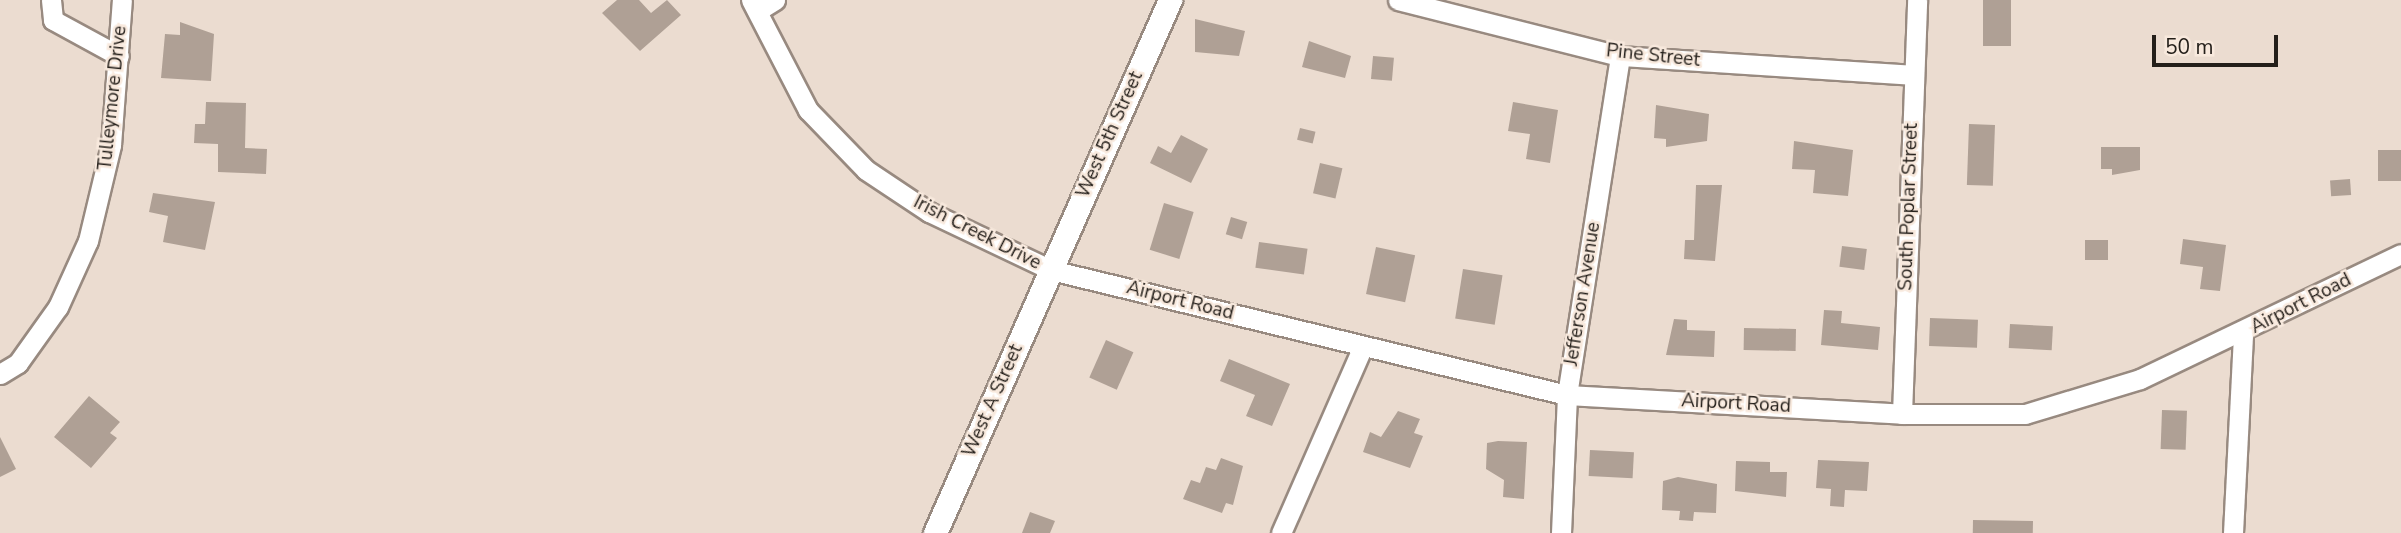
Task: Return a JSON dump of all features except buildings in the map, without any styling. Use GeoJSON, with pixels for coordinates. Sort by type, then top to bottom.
{"type":"FeatureCollection","features":[{"type":"Feature","properties":{"kind":"street"},"geometry":{"type":"LineString","coordinates":[[51,0],[53,20],[119,56]]}},
{"type":"Feature","properties":{"kind":"street","name":"Tulleymore Drive"},"geometry":{"type":"LineString","coordinates":[[0,374],[18,363],[58,307],[88,241],[111,145],[122,0]]}},
{"type":"Feature","properties":{"kind":"street","name":"West 5th Street"},"geometry":{"type":"LineString","coordinates":[[1051,270],[1170,0]]}},
{"type":"Feature","properties":{"kind":"street","name":"Pine Street"},"geometry":{"type":"LineString","coordinates":[[1398,0],[1620,56],[1913,75]]}},
{"type":"Feature","properties":{"kind":"street","name":"South Poplar Street"},"geometry":{"type":"LineString","coordinates":[[1902,414],[1917,0]]}},
{"type":"Feature","properties":{"kind":"street","name":"Irish Creek Drive"},"geometry":{"type":"LineString","coordinates":[[762,4],[808,110],[866,170],[929,212],[1051,270]]}},
{"type":"Feature","properties":{"kind":"street","name":"Jefferson Avenue"},"geometry":{"type":"LineString","coordinates":[[1561,533],[1567,395],[1620,56]]}},
{"type":"Feature","properties":{"kind":"street","name":"Airport Road"},"geometry":{"type":"LineString","coordinates":[[1051,270],[1567,395],[1902,414],[2025,414],[2140,379],[2243,333],[2401,254]]}},
{"type":"Feature","properties":{"kind":"street","name":"West A Street"},"geometry":{"type":"LineString","coordinates":[[935,533],[1051,270]]}},
{"type":"Feature","properties":{"kind":"street"},"geometry":{"type":"LineString","coordinates":[[2233,533],[2243,333]]}},
{"type":"Feature","properties":{"kind":"street"},"geometry":{"type":"LineString","coordinates":[[1281,533],[1363,346]]}}]}
